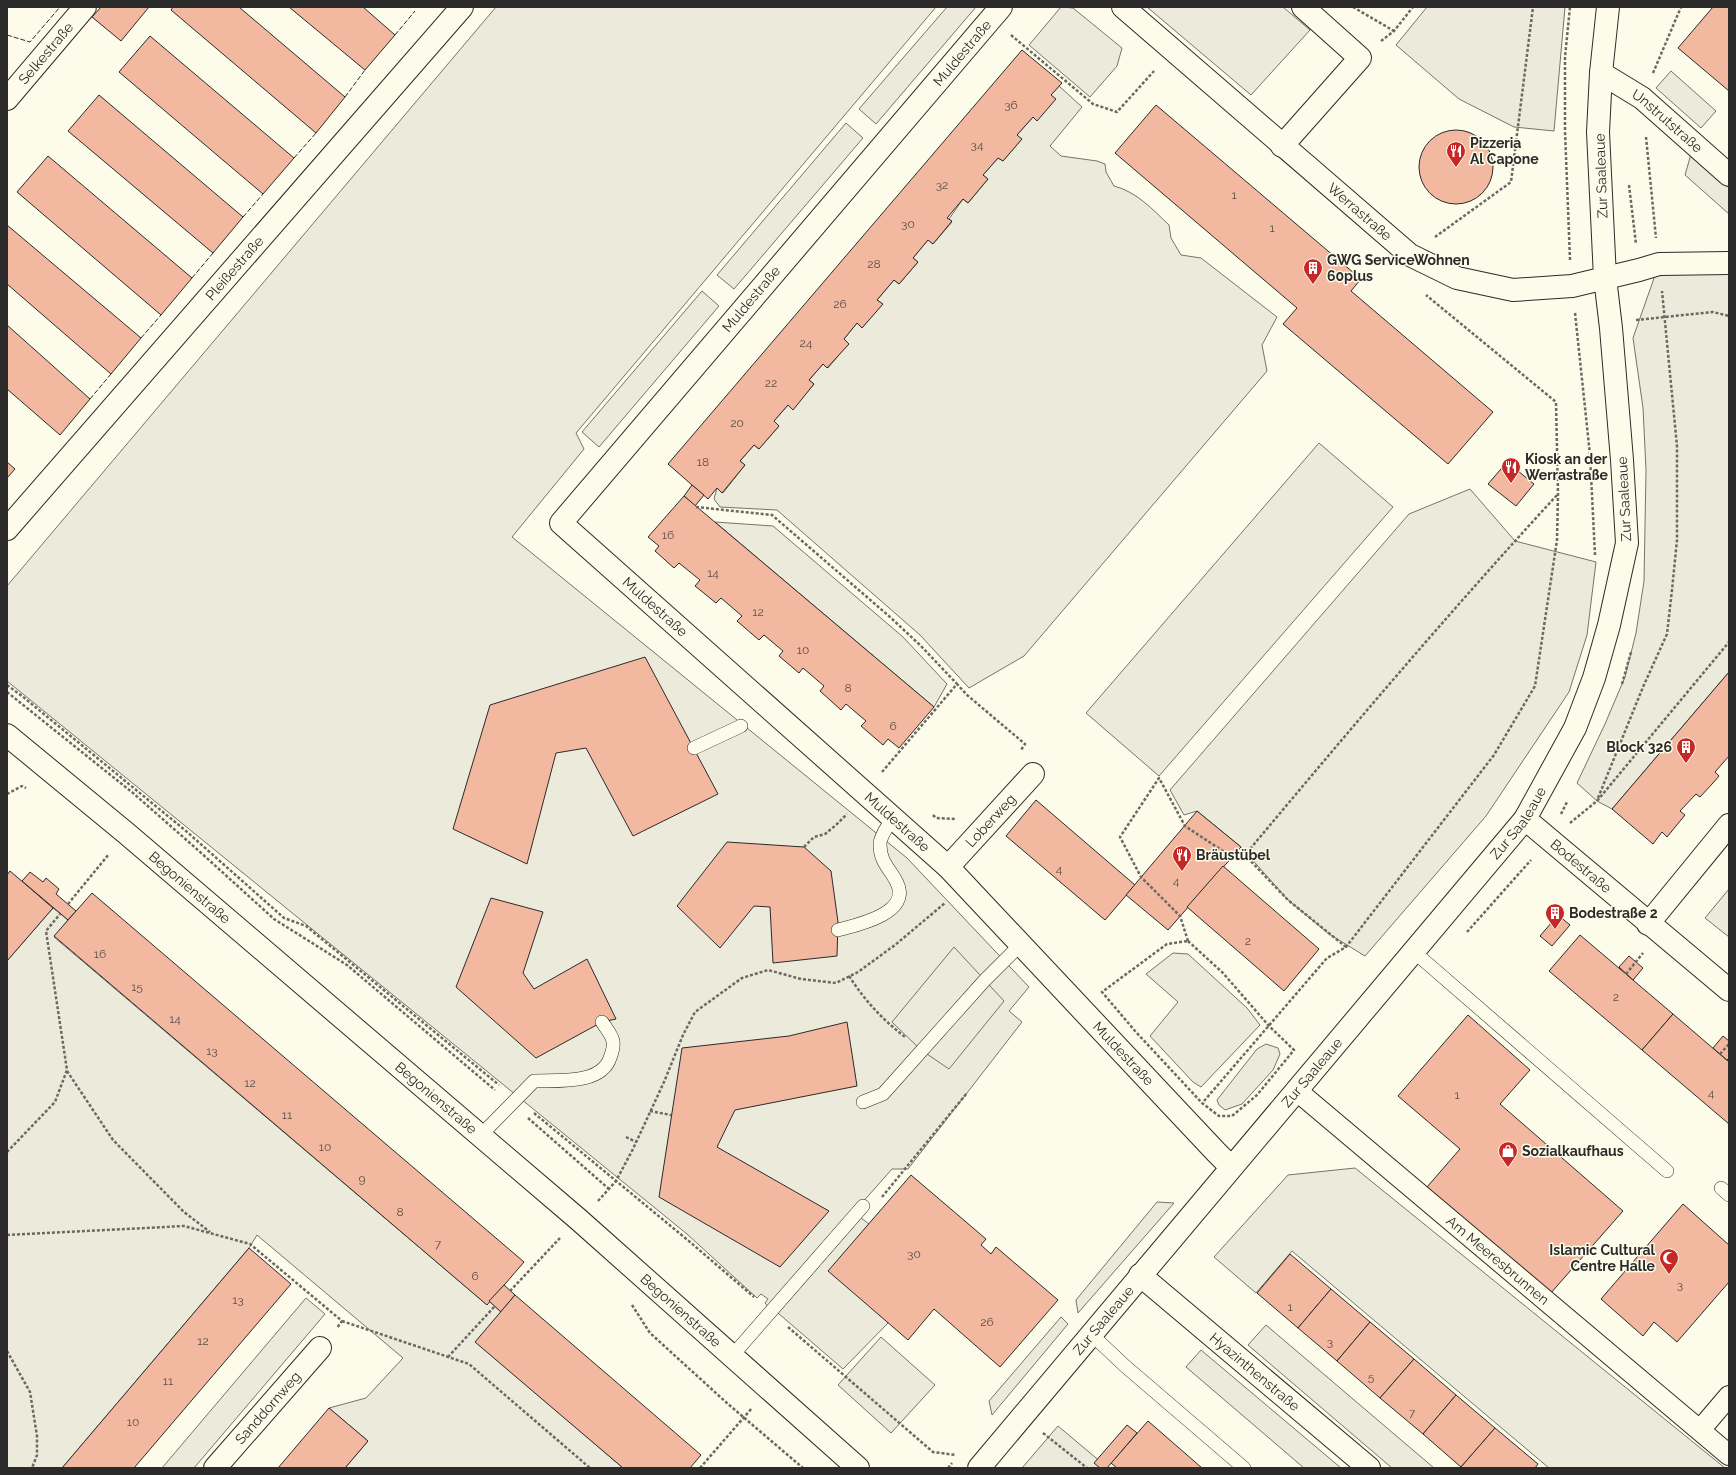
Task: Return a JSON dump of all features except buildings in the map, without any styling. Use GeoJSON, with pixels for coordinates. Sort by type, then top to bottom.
{"type":"FeatureCollection","features":[{"type":"Feature","properties":{"kind":"street","name":"Selkestraße"},"geometry":{"type":"LineString","coordinates":[[7,99],[85,7]]}},
{"type":"Feature","properties":{"kind":"street","name":"Pleißestraße"},"geometry":{"type":"LineString","coordinates":[[7,529],[462,7]]}},
{"type":"Feature","properties":{"kind":"street","name":"Muldestraße"},"geometry":{"type":"LineString","coordinates":[[1001,7],[561,523],[948,868],[1231,1167]]}},
{"type":"Feature","properties":{"kind":"street","name":"Werrastraße"},"geometry":{"type":"LineString","coordinates":[[1123,7],[1282,146],[1410,255],[1457,278],[1514,290],[1572,286],[1605,278]]}},
{"type":"Feature","properties":{"kind":"street"},"geometry":{"type":"LineString","coordinates":[[1282,146],[1360,58],[1303,7]]}},
{"type":"Feature","properties":{"kind":"street","name":"Zur Saaleaue"},"geometry":{"type":"LineString","coordinates":[[979,1468],[1525,819],[1575,728],[1594,678],[1610,625],[1627,543],[1611,328],[1605,278],[1598,132],[1601,73],[1608,7]]}},
{"type":"Feature","properties":{"kind":"street","name":"Unstrutstraße"},"geometry":{"type":"LineString","coordinates":[[1601,73],[1642,98],[1729,175]]}},
{"type":"Feature","properties":{"kind":"street"},"geometry":{"type":"LineString","coordinates":[[1605,278],[1659,264],[1729,263]]}},
{"type":"Feature","properties":{"kind":"street","name":"Begonienstraße"},"geometry":{"type":"LineString","coordinates":[[9,741],[126,833],[578,1219],[769,1389],[848,1465]]}},
{"type":"Feature","properties":{"kind":"street","name":"Loberweg"},"geometry":{"type":"LineString","coordinates":[[948,868],[1033,774]]}},
{"type":"Feature","properties":{"kind":"street","name":"Bodestraße"},"geometry":{"type":"LineString","coordinates":[[1525,819],[1648,924],[1729,990]]}},
{"type":"Feature","properties":{"kind":"street"},"geometry":{"type":"LineString","coordinates":[[1648,924],[1729,824]]}},
{"type":"Feature","properties":{"kind":"street","name":"Am Meeresbrunnen"},"geometry":{"type":"LineString","coordinates":[[1296,1090],[1729,1455]]}},
{"type":"Feature","properties":{"kind":"street","name":"Hyazinthenstraße"},"geometry":{"type":"LineString","coordinates":[[1140,1275],[1369,1468]]}},
{"type":"Feature","properties":{"kind":"street","name":"Sanddornweg"},"geometry":{"type":"LineString","coordinates":[[215,1468],[320,1348]]}},
{"type":"Feature","properties":{"kind":"street"},"geometry":{"type":"LineString","coordinates":[[1700,1430],[1729,1396]]}},
{"type":"Feature","properties":{"kind":"lane"},"geometry":{"type":"LineString","coordinates":[[694,748],[740,726]]}},
{"type":"Feature","properties":{"kind":"lane"},"geometry":{"type":"LineString","coordinates":[[838,930],[867,923],[895,907],[899,898],[898,884],[884,862],[880,842],[892,819]]}},
{"type":"Feature","properties":{"kind":"lane"},"geometry":{"type":"LineString","coordinates":[[863,1102],[883,1094],[984,981],[1020,945]]}},
{"type":"Feature","properties":{"kind":"lane"},"geometry":{"type":"LineString","coordinates":[[1413,951],[1667,1171]]}},
{"type":"Feature","properties":{"kind":"lane"},"geometry":{"type":"LineString","coordinates":[[481,1136],[534,1081],[578,1080],[598,1074],[609,1061],[615,1046],[612,1036],[602,1022]]}},
{"type":"Feature","properties":{"kind":"lane"},"geometry":{"type":"LineString","coordinates":[[732,1356],[863,1206]]}},
{"type":"Feature","properties":{"kind":"lane"},"geometry":{"type":"LineString","coordinates":[[1091,1334],[1125,1366],[1244,1468]]}},
{"type":"Feature","properties":{"kind":"path"},"geometry":{"type":"LineString","coordinates":[[1353,7],[1394,31]]}},
{"type":"Feature","properties":{"kind":"path"},"geometry":{"type":"LineString","coordinates":[[1360,58],[1394,31],[1413,7]]}},
{"type":"Feature","properties":{"kind":"path"},"geometry":{"type":"LineString","coordinates":[[1410,255],[1511,182],[1533,7]]}},
{"type":"Feature","properties":{"kind":"path"},"geometry":{"type":"LineString","coordinates":[[1570,7],[1565,57],[1565,131],[1572,286],[1590,455],[1596,562]]}},
{"type":"Feature","properties":{"kind":"path"},"geometry":{"type":"LineString","coordinates":[[1597,801],[1643,687],[1667,634],[1677,540],[1677,446],[1642,98],[1681,7]]}},
{"type":"Feature","properties":{"kind":"path"},"geometry":{"type":"LineString","coordinates":[[1009,33],[1093,104],[1117,112],[1154,71]]}},
{"type":"Feature","properties":{"kind":"path"},"geometry":{"type":"LineString","coordinates":[[1202,1103],[1327,958],[1346,947],[1494,755],[1535,686],[1557,540],[1558,494],[1556,402],[1420,290]]}},
{"type":"Feature","properties":{"kind":"path"},"geometry":{"type":"LineString","coordinates":[[1611,328],[1632,320],[1665,318],[1713,312],[1729,316]]}},
{"type":"Feature","properties":{"kind":"path"},"geometry":{"type":"LineString","coordinates":[[1188,941],[1167,944],[1102,992],[1135,1031],[1202,1103],[1219,1116],[1232,1116],[1257,1095],[1294,1050],[1269,1026],[1223,973],[1188,941],[1180,916],[1141,877],[1120,836],[1159,778],[1185,826],[1232,857],[1245,855],[1320,765],[1515,541],[1558,494]]}},
{"type":"Feature","properties":{"kind":"path"},"geometry":{"type":"LineString","coordinates":[[696,507],[772,515],[890,617],[921,646],[967,695],[1025,744],[1016,756]]}},
{"type":"Feature","properties":{"kind":"path"},"geometry":{"type":"LineString","coordinates":[[1466,934],[1549,840],[1597,801],[1729,642]]}},
{"type":"Feature","properties":{"kind":"path"},"geometry":{"type":"LineString","coordinates":[[882,772],[957,684]]}},
{"type":"Feature","properties":{"kind":"path"},"geometry":{"type":"LineString","coordinates":[[7,685],[186,831],[284,918],[306,926],[514,1101],[609,1188]]}},
{"type":"Feature","properties":{"kind":"path"},"geometry":{"type":"LineString","coordinates":[[7,692],[133,794],[274,919],[348,965],[514,1101],[616,1181],[690,1242],[933,1452],[959,1455],[948,1468]]}},
{"type":"Feature","properties":{"kind":"path"},"geometry":{"type":"LineString","coordinates":[[877,768],[888,777]]}},
{"type":"Feature","properties":{"kind":"path"},"geometry":{"type":"LineString","coordinates":[[804,847],[814,837],[825,834],[836,825],[866,795]]}},
{"type":"Feature","properties":{"kind":"path"},"geometry":{"type":"LineString","coordinates":[[930,813],[936,818],[957,819]]}},
{"type":"Feature","properties":{"kind":"path"},"geometry":{"type":"LineString","coordinates":[[68,904],[126,833]]}},
{"type":"Feature","properties":{"kind":"path"},"geometry":{"type":"LineString","coordinates":[[1245,855],[1288,900],[1346,947]]}},
{"type":"Feature","properties":{"kind":"path"},"geometry":{"type":"LineString","coordinates":[[595,1204],[616,1181],[636,1142],[664,1082],[683,1035],[695,1012],[742,978],[768,970],[801,979],[836,983],[858,972],[895,945],[946,902]]}},
{"type":"Feature","properties":{"kind":"path"},"geometry":{"type":"LineString","coordinates":[[60,914],[46,931],[67,1070],[113,1140],[184,1212],[211,1233]]}},
{"type":"Feature","properties":{"kind":"path"},"geometry":{"type":"LineString","coordinates":[[1626,974],[1636,962]]}},
{"type":"Feature","properties":{"kind":"path"},"geometry":{"type":"LineString","coordinates":[[849,976],[861,994],[883,1020],[921,1050]]}},
{"type":"Feature","properties":{"kind":"path"},"geometry":{"type":"LineString","coordinates":[[1720,1054],[1729,1044]]}},
{"type":"Feature","properties":{"kind":"path"},"geometry":{"type":"LineString","coordinates":[[7,1152],[55,1102],[67,1070]]}},
{"type":"Feature","properties":{"kind":"path"},"geometry":{"type":"LineString","coordinates":[[863,1206],[870,1212],[967,1093]]}},
{"type":"Feature","properties":{"kind":"path"},"geometry":{"type":"LineString","coordinates":[[650,1111],[671,1115]]}},
{"type":"Feature","properties":{"kind":"path"},"geometry":{"type":"LineString","coordinates":[[626,1137],[636,1142]]}},
{"type":"Feature","properties":{"kind":"path"},"geometry":{"type":"LineString","coordinates":[[7,1235],[184,1226],[250,1244],[342,1321],[469,1364],[590,1468]]}},
{"type":"Feature","properties":{"kind":"path"},"geometry":{"type":"LineString","coordinates":[[510,1291],[564,1233]]}},
{"type":"Feature","properties":{"kind":"path"},"geometry":{"type":"LineString","coordinates":[[448,1357],[495,1306]]}},
{"type":"Feature","properties":{"kind":"path"},"geometry":{"type":"LineString","coordinates":[[320,1348],[342,1321]]}},
{"type":"Feature","properties":{"kind":"path"},"geometry":{"type":"LineString","coordinates":[[7,1352],[30,1392],[37,1436],[37,1455],[32,1468]]}},
{"type":"Feature","properties":{"kind":"path"},"geometry":{"type":"LineString","coordinates":[[700,1468],[769,1389]]}},
{"type":"Feature","properties":{"kind":"path"},"geometry":{"type":"LineString","coordinates":[[1038,1428],[1087,1468]]}},
{"type":"Feature","properties":{"kind":"shaded area"},"geometry":{"type":"Polygon","coordinates":[[[496,7],[936,7],[576,433],[584,449],[512,537],[907,858],[1029,987],[1009,1011],[1022,1022],[908,1169],[892,1169],[769,1308],[765,1303],[768,1299],[761,1294],[757,1298],[687,1234],[7,681],[7,586],[496,7]]]}},
{"type":"Feature","properties":{"kind":"shaded area"},"geometry":{"type":"Polygon","coordinates":[[[947,7],[976,7],[876,124],[859,109],[947,7]]]}},
{"type":"Feature","properties":{"kind":"shaded area"},"geometry":{"type":"Polygon","coordinates":[[[1061,7],[1073,8],[1122,48],[1117,66],[1090,97],[1029,45],[1061,7]]]}},
{"type":"Feature","properties":{"kind":"shaded area"},"geometry":{"type":"Polygon","coordinates":[[[1147,7],[1283,7],[1310,30],[1251,95],[1147,7]]]}},
{"type":"Feature","properties":{"kind":"shaded area"},"geometry":{"type":"Polygon","coordinates":[[[1427,7],[1565,7],[1554,131],[1514,127],[1459,99],[1396,45],[1427,7]]]}},
{"type":"Feature","properties":{"kind":"shaded area"},"geometry":{"type":"Polygon","coordinates":[[[1671,71],[1716,111],[1701,128],[1656,88],[1671,71]]]}},
{"type":"Feature","properties":{"kind":"shaded area"},"geometry":{"type":"Polygon","coordinates":[[[1059,86],[1082,107],[1050,146],[1061,156],[1097,161],[1105,164],[1106,172],[1114,186],[1130,192],[1150,207],[1169,225],[1171,238],[1181,255],[1201,258],[1277,317],[1262,345],[1267,371],[1024,656],[969,688],[920,635],[777,510],[720,507],[714,499],[717,488],[723,493],[745,465],[740,461],[754,445],[759,449],[779,426],[774,421],[788,405],[793,409],[814,384],[809,380],[823,364],[828,368],[848,344],[844,339],[857,323],[862,328],[882,304],[877,300],[894,280],[899,284],[918,262],[913,258],[928,240],[933,244],[952,222],[949,219],[963,199],[968,203],[988,179],[983,175],[998,158],[1003,161],[1021,140],[1017,135],[1033,117],[1037,120],[1051,95],[1059,86]]]}},
{"type":"Feature","properties":{"kind":"shaded area"},"geometry":{"type":"Polygon","coordinates":[[[846,123],[863,138],[734,289],[717,275],[846,123]]]}},
{"type":"Feature","properties":{"kind":"shaded area"},"geometry":{"type":"Polygon","coordinates":[[[1691,154],[1729,188],[1729,214],[1685,175],[1691,154]]]}},
{"type":"Feature","properties":{"kind":"shaded area"},"geometry":{"type":"Polygon","coordinates":[[[1729,263],[1729,672],[1612,809],[1597,801],[1577,783],[1625,677],[1636,633],[1644,581],[1646,470],[1643,408],[1633,338],[1659,264],[1729,263]]]}},
{"type":"Feature","properties":{"kind":"shaded area"},"geometry":{"type":"Polygon","coordinates":[[[702,291],[719,306],[599,447],[582,432],[702,291]]]}},
{"type":"Feature","properties":{"kind":"shaded area"},"geometry":{"type":"Polygon","coordinates":[[[1319,443],[1393,507],[1159,776],[1086,713],[1319,443]]]}},
{"type":"Feature","properties":{"kind":"shaded area"},"geometry":{"type":"Polygon","coordinates":[[[1470,489],[1515,541],[1596,562],[1587,635],[1569,692],[1486,816],[1365,956],[1329,934],[1288,900],[1241,847],[1197,811],[1184,815],[1170,790],[1409,514],[1470,489]]]}},
{"type":"Feature","properties":{"kind":"shaded area"},"geometry":{"type":"Polygon","coordinates":[[[715,522],[773,526],[903,637],[947,684],[934,707],[715,522]]]}},
{"type":"Feature","properties":{"kind":"shaded area"},"geometry":{"type":"Polygon","coordinates":[[[1729,889],[1729,937],[1705,918],[1729,889]]]}},
{"type":"Feature","properties":{"kind":"shaded area"},"geometry":{"type":"Polygon","coordinates":[[[53,908],[68,920],[54,937],[486,1304],[489,1301],[501,1312],[476,1342],[623,1468],[345,1468],[368,1441],[329,1408],[366,1398],[403,1358],[257,1235],[249,1248],[62,1468],[7,1468],[7,961],[53,908]]]}},
{"type":"Feature","properties":{"kind":"shaded area"},"geometry":{"type":"Polygon","coordinates":[[[954,947],[1004,1001],[949,1069],[921,1050],[892,1022],[954,947]]]}},
{"type":"Feature","properties":{"kind":"shaded area"},"geometry":{"type":"Polygon","coordinates":[[[1173,953],[1188,954],[1247,1008],[1260,1025],[1201,1087],[1193,1082],[1150,1036],[1178,1002],[1146,974],[1173,953]]]}},
{"type":"Feature","properties":{"kind":"shaded area"},"geometry":{"type":"Polygon","coordinates":[[[1266,1044],[1278,1048],[1280,1054],[1273,1070],[1242,1104],[1225,1110],[1219,1105],[1217,1100],[1257,1049],[1266,1044]]]}},
{"type":"Feature","properties":{"kind":"shaded area"},"geometry":{"type":"Polygon","coordinates":[[[1355,1168],[1725,1468],[1549,1468],[1292,1251],[1256,1293],[1214,1257],[1288,1175],[1355,1168]]]}},
{"type":"Feature","properties":{"kind":"shaded area"},"geometry":{"type":"Polygon","coordinates":[[[1157,1202],[1174,1203],[1078,1313],[1076,1300],[1157,1202]]]}},
{"type":"Feature","properties":{"kind":"shaded area"},"geometry":{"type":"Polygon","coordinates":[[[861,1218],[869,1224],[888,1323],[843,1369],[778,1313],[861,1218]]]}},
{"type":"Feature","properties":{"kind":"shaded area"},"geometry":{"type":"Polygon","coordinates":[[[306,1298],[325,1314],[194,1468],[162,1468],[306,1298]]]}},
{"type":"Feature","properties":{"kind":"shaded area"},"geometry":{"type":"Polygon","coordinates":[[[1061,1317],[1068,1324],[992,1415],[989,1401],[1061,1317]]]}},
{"type":"Feature","properties":{"kind":"shaded area"},"geometry":{"type":"Polygon","coordinates":[[[1266,1325],[1434,1468],[1392,1468],[1248,1345],[1266,1325]]]}},
{"type":"Feature","properties":{"kind":"shaded area"},"geometry":{"type":"Polygon","coordinates":[[[881,1337],[935,1385],[891,1433],[838,1385],[881,1337]]]}},
{"type":"Feature","properties":{"kind":"shaded area"},"geometry":{"type":"Polygon","coordinates":[[[1201,1350],[1341,1468],[1304,1468],[1186,1367],[1201,1350]]]}},
{"type":"Feature","properties":{"kind":"shaded area"},"geometry":{"type":"Polygon","coordinates":[[[1058,1426],[1108,1468],[1022,1468],[1058,1426]]]}},
{"type":"Feature","properties":{"kind":"fence"},"geometry":{"type":"LineString","coordinates":[[7,35],[30,42],[60,7]]}},
{"type":"Feature","properties":{"kind":"fence"},"geometry":{"type":"LineString","coordinates":[[395,35],[415,11]]}},
{"type":"Feature","properties":{"kind":"fence"},"geometry":{"type":"LineString","coordinates":[[345,97],[365,70]]}},
{"type":"Feature","properties":{"kind":"fence"},"geometry":{"type":"LineString","coordinates":[[294,158],[316,133]]}},
{"type":"Feature","properties":{"kind":"fence"},"geometry":{"type":"LineString","coordinates":[[243,217],[263,194]]}},
{"type":"Feature","properties":{"kind":"fence"},"geometry":{"type":"LineString","coordinates":[[192,278],[213,253]]}},
{"type":"Feature","properties":{"kind":"fence"},"geometry":{"type":"LineString","coordinates":[[141,338],[161,315]]}},
{"type":"Feature","properties":{"kind":"fence"},"geometry":{"type":"LineString","coordinates":[[90,399],[111,374]]}},
{"type":"Feature","properties":{"kind":"place","name":"Pizzeria Al Capone"},"geometry":{"type":"Point","coordinates":[1456,168]}},
{"type":"Feature","properties":{"kind":"place","name":"GWG ServiceWohnen 60plus"},"geometry":{"type":"Point","coordinates":[1313,285]}},
{"type":"Feature","properties":{"kind":"place","name":"Kiosk an der Werrastraße"},"geometry":{"type":"Point","coordinates":[1511,484]}},
{"type":"Feature","properties":{"kind":"place","name":"Block 326"},"geometry":{"type":"Point","coordinates":[1686,764]}},
{"type":"Feature","properties":{"kind":"place","name":"Bräustübel"},"geometry":{"type":"Point","coordinates":[1182,872]}},
{"type":"Feature","properties":{"kind":"place","name":"Bodestraße 2"},"geometry":{"type":"Point","coordinates":[1555,930]}},
{"type":"Feature","properties":{"kind":"place","name":"Sozialkaufhaus"},"geometry":{"type":"Point","coordinates":[1508,1168]}},
{"type":"Feature","properties":{"kind":"place","name":"Islamic Cultural Centre Halle"},"geometry":{"type":"Point","coordinates":[1669,1275]}}]}
